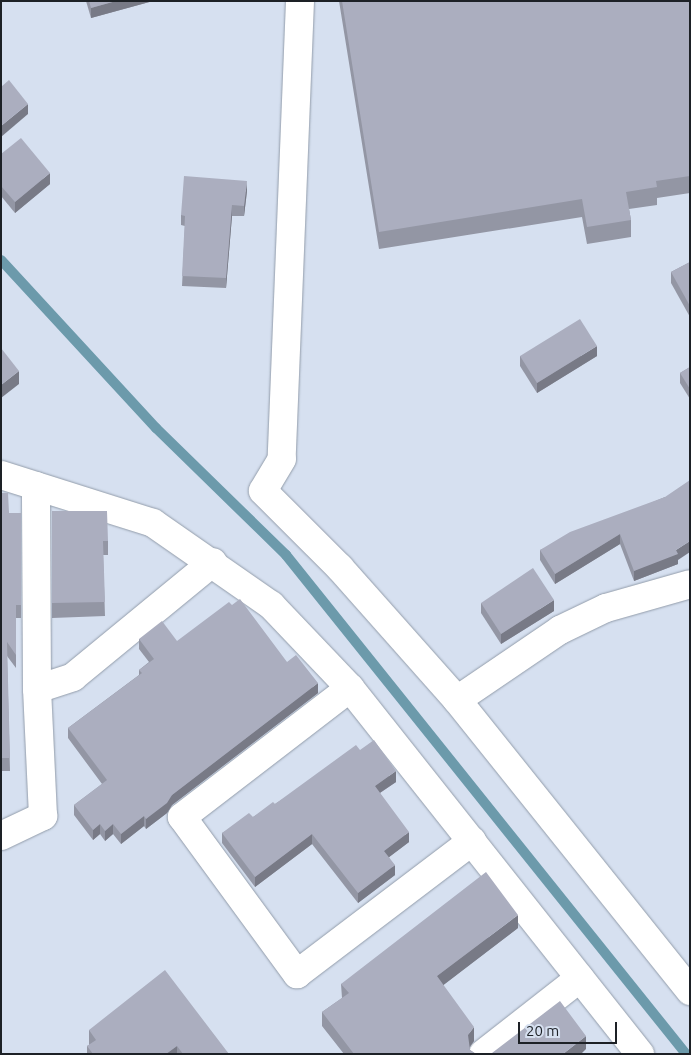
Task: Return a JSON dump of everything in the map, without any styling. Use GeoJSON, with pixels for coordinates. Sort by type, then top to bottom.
{"type":"FeatureCollection","features":[{"type":"Feature","properties":{"kind":"street"},"geometry":{"type":"LineString","coordinates":[[300,1],[282,459],[262,491],[340,568],[457,700],[690,991]]}},
{"type":"Feature","properties":{"kind":"street"},"geometry":{"type":"LineString","coordinates":[[1,475],[153,523],[213,562],[271,605],[350,688],[640,1054]]}},
{"type":"Feature","properties":{"kind":"street"},"geometry":{"type":"LineString","coordinates":[[1,836],[43,816],[37,689],[36,486]]}},
{"type":"Feature","properties":{"kind":"street"},"geometry":{"type":"LineString","coordinates":[[37,689],[73,677],[213,562]]}},
{"type":"Feature","properties":{"kind":"street"},"geometry":{"type":"LineString","coordinates":[[457,700],[568,627],[606,608],[690,584]]}},
{"type":"Feature","properties":{"kind":"street"},"geometry":{"type":"LineString","coordinates":[[350,688],[182,817],[298,974],[472,842]]}},
{"type":"Feature","properties":{"kind":"street"},"geometry":{"type":"LineString","coordinates":[[483,1054],[580,978]]}},
{"type":"Feature","properties":{"kind":"building"},"geometry":{"type":"Polygon","coordinates":[[[89,1],[116,1],[91,8],[89,1]]]}},
{"type":"Feature","properties":{"kind":"building"},"geometry":{"type":"Polygon","coordinates":[[[342,1],[690,1],[690,176],[656,181],[657,187],[626,192],[631,220],[587,227],[582,199],[379,232],[342,1]]]}},
{"type":"Feature","properties":{"kind":"building"},"geometry":{"type":"Polygon","coordinates":[[[9,80],[28,104],[1,126],[1,87],[9,80]]]}},
{"type":"Feature","properties":{"kind":"building"},"geometry":{"type":"Polygon","coordinates":[[[21,138],[50,173],[15,202],[1,186],[1,154],[21,138]]]}},
{"type":"Feature","properties":{"kind":"building"},"geometry":{"type":"Polygon","coordinates":[[[184,176],[247,181],[244,206],[232,205],[226,278],[182,276],[185,216],[181,215],[184,176]]]}},
{"type":"Feature","properties":{"kind":"building"},"geometry":{"type":"Polygon","coordinates":[[[690,262],[690,306],[671,272],[690,262]]]}},
{"type":"Feature","properties":{"kind":"building"},"geometry":{"type":"Polygon","coordinates":[[[580,319],[597,346],[537,383],[520,356],[580,319]]]}},
{"type":"Feature","properties":{"kind":"building"},"geometry":{"type":"Polygon","coordinates":[[[1,348],[19,371],[1,385],[1,348]]]}},
{"type":"Feature","properties":{"kind":"building"},"geometry":{"type":"Polygon","coordinates":[[[690,367],[690,389],[680,373],[690,367]]]}},
{"type":"Feature","properties":{"kind":"building"},"geometry":{"type":"Polygon","coordinates":[[[690,480],[690,541],[676,550],[678,554],[634,571],[620,534],[555,574],[540,550],[570,532],[665,497],[690,480]]]}},
{"type":"Feature","properties":{"kind":"building"},"geometry":{"type":"Polygon","coordinates":[[[1,493],[8,493],[9,513],[21,513],[21,605],[16,605],[16,655],[7,642],[10,758],[1,758],[1,493]]]}},
{"type":"Feature","properties":{"kind":"building"},"geometry":{"type":"Polygon","coordinates":[[[52,511],[107,511],[108,541],[103,541],[105,602],[52,603],[52,511]]]}},
{"type":"Feature","properties":{"kind":"building"},"geometry":{"type":"Polygon","coordinates":[[[533,568],[554,600],[501,634],[481,603],[533,568]]]}},
{"type":"Feature","properties":{"kind":"building"},"geometry":{"type":"Polygon","coordinates":[[[240,599],[287,662],[296,655],[318,683],[172,795],[167,803],[146,819],[144,816],[121,834],[113,824],[105,831],[100,824],[93,830],[74,805],[107,780],[68,728],[142,673],[139,670],[154,659],[139,639],[162,621],[177,641],[229,602],[232,605],[240,599]]]}},
{"type":"Feature","properties":{"kind":"building"},"geometry":{"type":"Polygon","coordinates":[[[374,740],[396,771],[375,786],[409,832],[384,851],[395,865],[358,893],[312,834],[255,877],[222,833],[249,813],[253,817],[273,802],[275,804],[356,745],[360,750],[374,740]]]}},
{"type":"Feature","properties":{"kind":"building"},"geometry":{"type":"Polygon","coordinates":[[[486,872],[518,915],[437,976],[474,1027],[468,1035],[470,1050],[476,1054],[354,1054],[322,1012],[349,993],[341,984],[486,872]]]}},
{"type":"Feature","properties":{"kind":"building"},"geometry":{"type":"Polygon","coordinates":[[[165,970],[229,1054],[183,1054],[177,1046],[166,1054],[93,1054],[87,1046],[96,1040],[89,1030],[165,970]]]}},
{"type":"Feature","properties":{"kind":"building"},"geometry":{"type":"Polygon","coordinates":[[[560,1001],[586,1036],[563,1054],[486,1054],[492,1053],[560,1001]]]}},
{"type":"Feature","properties":{"kind":"waterway"},"geometry":{"type":"LineString","coordinates":[[1,260],[156,428],[286,555],[686,1054]]}}]}
